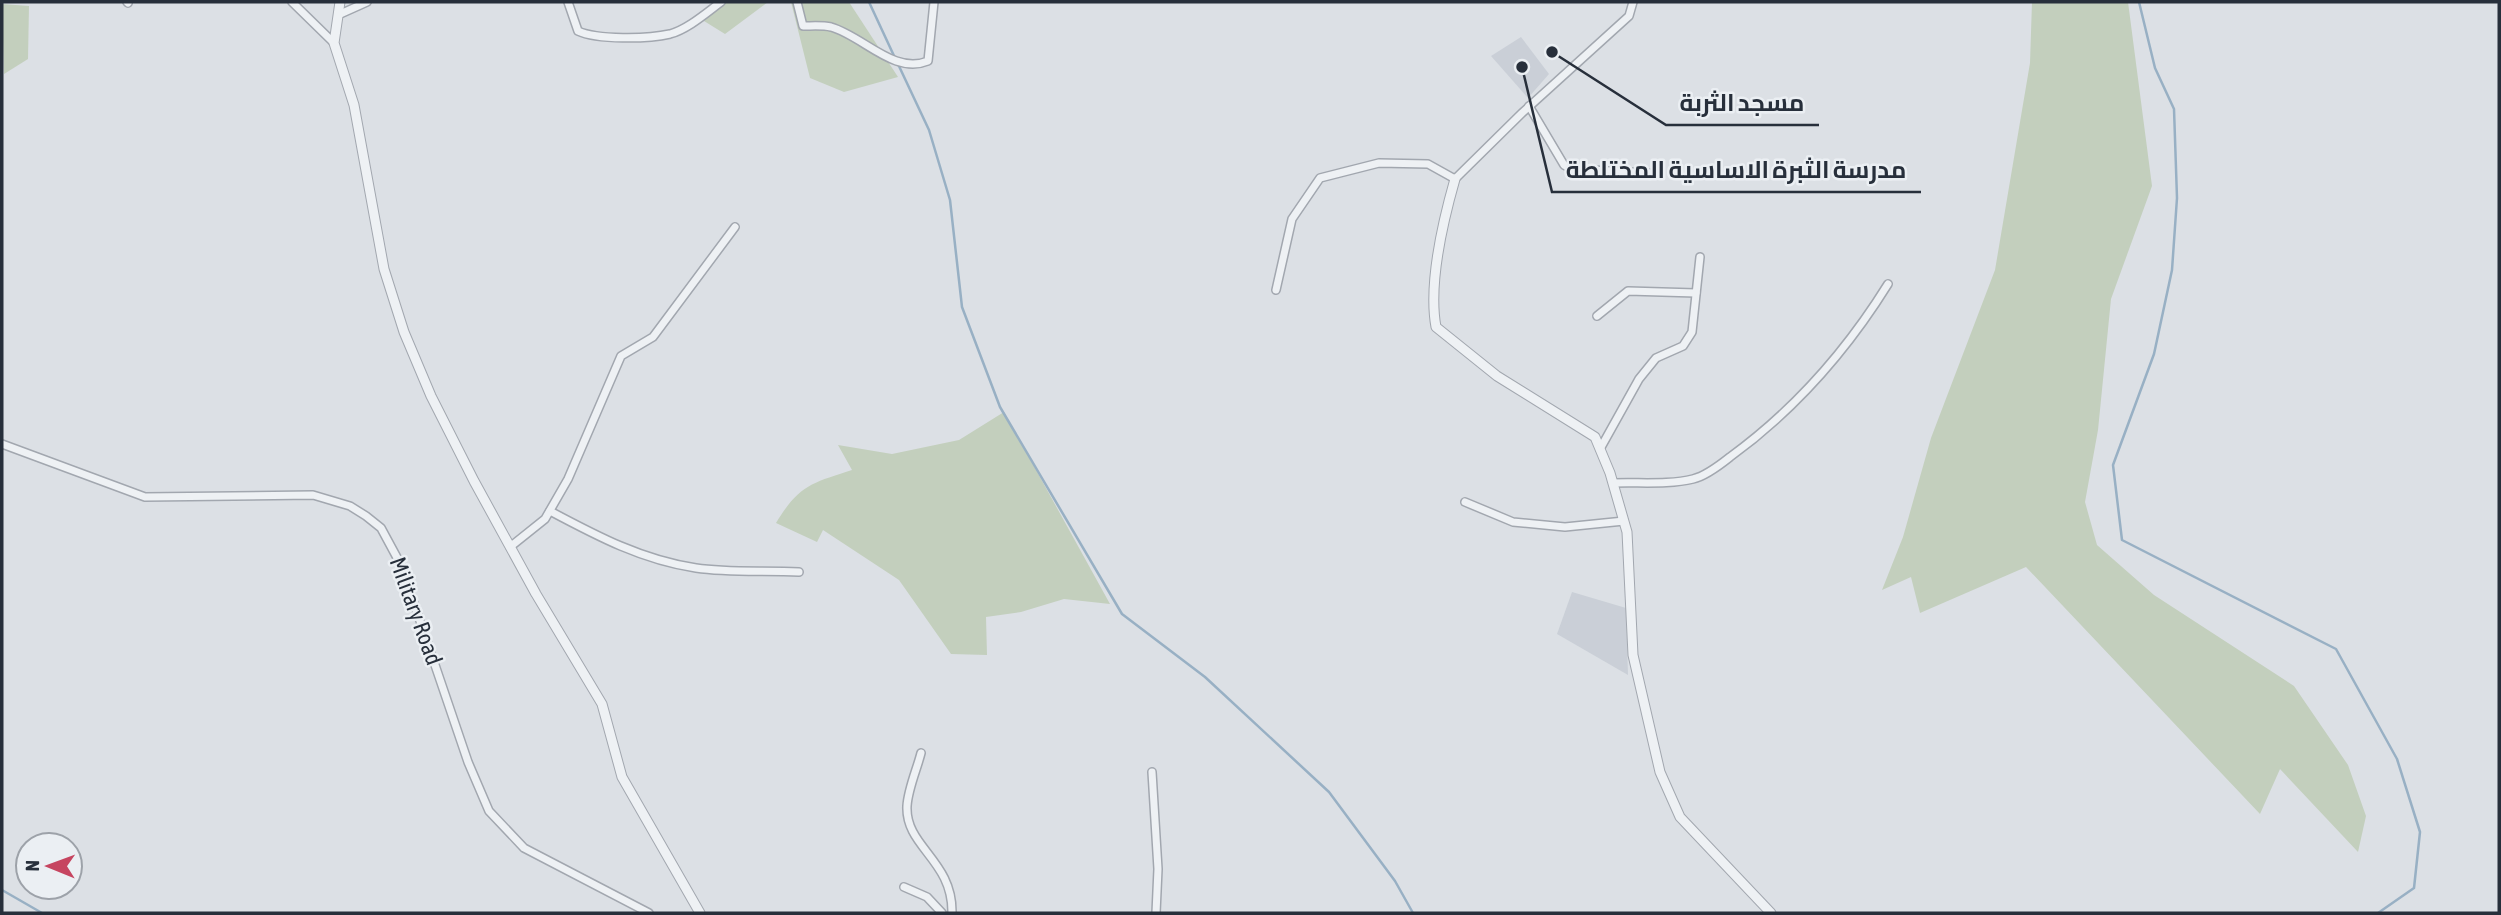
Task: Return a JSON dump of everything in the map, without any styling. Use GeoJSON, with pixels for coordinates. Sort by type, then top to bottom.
{"type":"FeatureCollection","features":[{"type":"Feature","properties":{"kind":"street"},"geometry":{"type":"LineString","coordinates":[[292,2],[334,43]]}},
{"type":"Feature","properties":{"kind":"street"},"geometry":{"type":"LineString","coordinates":[[340,2],[334,43],[354,105],[384,269],[404,332],[431,396],[510,547],[602,704],[622,777],[700,913]]}},
{"type":"Feature","properties":{"kind":"street"},"geometry":{"type":"LineString","coordinates":[[338,15],[367,2]]}},
{"type":"Feature","properties":{"kind":"street"},"geometry":{"type":"LineString","coordinates":[[568,2],[578,31],[592,37],[670,34],[701,18],[720,2]]}},
{"type":"Feature","properties":{"kind":"street"},"geometry":{"type":"LineString","coordinates":[[797,2],[803,26],[830,27],[897,61],[917,65],[928,61],[934,2]]}},
{"type":"Feature","properties":{"kind":"street"},"geometry":{"type":"LineString","coordinates":[[1633,2],[1629,16],[1529,106],[1455,179],[1447,209],[1432,307],[1436,327],[1497,376],[1595,437],[1624,521],[1633,655],[1660,772],[1680,817],[1770,913]]}},
{"type":"Feature","properties":{"kind":"street"},"geometry":{"type":"LineString","coordinates":[[1529,106],[1564,165],[1572,169],[1649,173]]}},
{"type":"Feature","properties":{"kind":"street"},"geometry":{"type":"LineString","coordinates":[[1276,290],[1292,219],[1306,194],[1320,178],[1378,163],[1415,163],[1427,164],[1455,179]]}},
{"type":"Feature","properties":{"kind":"street"},"geometry":{"type":"LineString","coordinates":[[510,547],[545,519],[550,511],[568,479],[621,356],[653,337],[735,227]]}},
{"type":"Feature","properties":{"kind":"street"},"geometry":{"type":"LineString","coordinates":[[1600,449],[1639,379],[1656,358],[1683,346],[1692,332],[1700,257]]}},
{"type":"Feature","properties":{"kind":"street"},"geometry":{"type":"LineString","coordinates":[[1613,483],[1695,479],[1717,467],[1756,438],[1811,385],[1868,317],[1888,284]]}},
{"type":"Feature","properties":{"kind":"street"},"geometry":{"type":"LineString","coordinates":[[1597,316],[1628,291],[1696,293]]}},
{"type":"Feature","properties":{"kind":"street","name":"Military Road"},"geometry":{"type":"LineString","coordinates":[[2,444],[145,497],[313,495],[332,499],[366,516],[381,528],[401,565],[468,762],[489,811],[524,848],[649,913]]}},
{"type":"Feature","properties":{"kind":"street"},"geometry":{"type":"LineString","coordinates":[[1465,502],[1513,522],[1565,527],[1624,521]]}},
{"type":"Feature","properties":{"kind":"street"},"geometry":{"type":"LineString","coordinates":[[550,511],[609,543],[647,557],[696,568],[799,572]]}},
{"type":"Feature","properties":{"kind":"street"},"geometry":{"type":"LineString","coordinates":[[921,753],[907,806],[914,837],[933,856],[949,884],[952,913]]}},
{"type":"Feature","properties":{"kind":"street"},"geometry":{"type":"LineString","coordinates":[[1152,772],[1158,869],[1156,913]]}},
{"type":"Feature","properties":{"kind":"street"},"geometry":{"type":"LineString","coordinates":[[904,887],[927,897],[942,913]]}},
{"type":"Feature","properties":{"kind":"shaded area"},"geometry":{"type":"Polygon","coordinates":[[[1521,37],[1549,74],[1528,98],[1491,56],[1521,37]]]}},
{"type":"Feature","properties":{"kind":"shaded area"},"geometry":{"type":"Polygon","coordinates":[[[1572,592],[1626,608],[1628,675],[1557,634],[1572,592]]]}},
{"type":"Feature","properties":{"kind":"green space"},"geometry":{"type":"Polygon","coordinates":[[[720,2],[768,2],[725,34],[704,21],[720,2]]]}},
{"type":"Feature","properties":{"kind":"green space"},"geometry":{"type":"Polygon","coordinates":[[[791,2],[849,2],[898,77],[844,92],[810,78],[791,2]]]}},
{"type":"Feature","properties":{"kind":"green space"},"geometry":{"type":"Polygon","coordinates":[[[2032,2],[2128,2],[2152,186],[2111,299],[2098,430],[2085,502],[2097,545],[2154,595],[2294,686],[2348,765],[2366,816],[2358,852],[2280,769],[2260,814],[2026,567],[1920,613],[1911,577],[1882,590],[1903,537],[1931,438],[1995,270],[2030,63],[2032,2]]]}},
{"type":"Feature","properties":{"kind":"green space"},"geometry":{"type":"Polygon","coordinates":[[[2,4],[29,6],[28,59],[4,74],[2,4]]]}},
{"type":"Feature","properties":{"kind":"green space"},"geometry":{"type":"Polygon","coordinates":[[[1004,412],[1110,604],[1064,599],[1021,612],[986,617],[987,655],[951,654],[899,580],[823,530],[817,542],[776,523],[792,501],[808,487],[852,470],[838,445],[892,454],[959,440],[1004,412]]]}},
{"type":"Feature","properties":{"kind":"waterway"},"geometry":{"type":"LineString","coordinates":[[869,2],[895,58]]}},
{"type":"Feature","properties":{"kind":"waterway"},"geometry":{"type":"LineString","coordinates":[[2139,2],[2155,68],[2174,109],[2177,198],[2172,270],[2154,354],[2113,465],[2122,540],[2336,649],[2397,759],[2420,832],[2414,888],[2378,913]]}},
{"type":"Feature","properties":{"kind":"waterway"},"geometry":{"type":"LineString","coordinates":[[898,64],[929,130],[950,200],[962,307],[1000,407],[1122,614],[1205,677],[1329,792],[1395,881],[1413,913]]}},
{"type":"Feature","properties":{"kind":"waterway"},"geometry":{"type":"LineString","coordinates":[[2,890],[42,913]]}},
{"type":"Feature","properties":{"kind":"place","name":"مسجد الثربة"},"geometry":{"type":"Point","coordinates":[1552,52]}},
{"type":"Feature","properties":{"kind":"place","name":"مدرسة الثبرة الاساسية المختلطة"},"geometry":{"type":"Point","coordinates":[1522,67]}}]}
